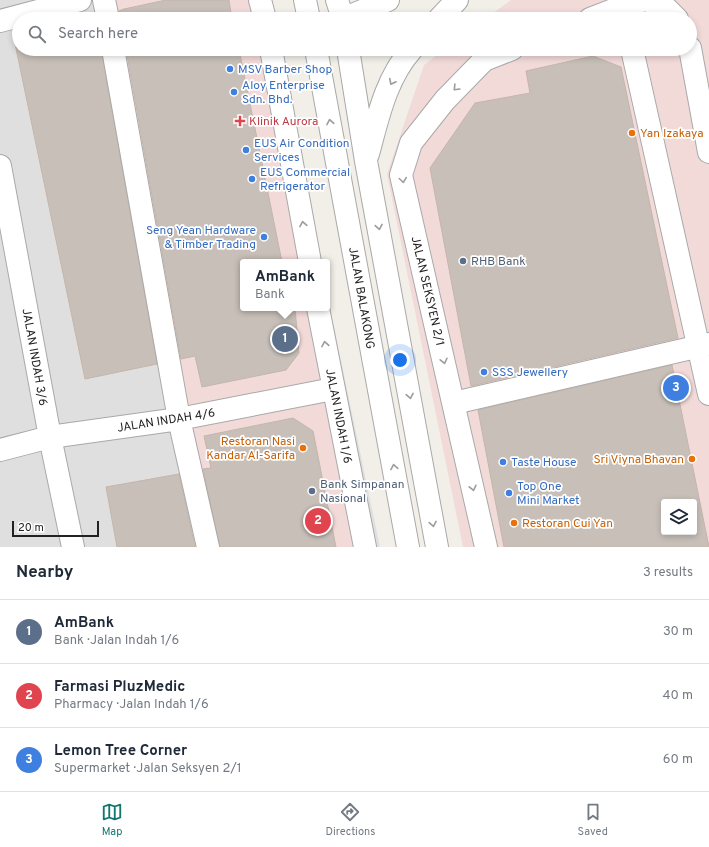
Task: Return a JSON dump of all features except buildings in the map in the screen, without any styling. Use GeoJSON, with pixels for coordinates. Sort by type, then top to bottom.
{"type":"FeatureCollection","features":[{"type":"Feature","properties":{"kind":"street"},"geometry":{"type":"LineString","coordinates":[[34,12],[80,0]]}},
{"type":"Feature","properties":{"kind":"street"},"geometry":{"type":"LineString","coordinates":[[104,0],[107,12]]}},
{"type":"Feature","properties":{"kind":"street"},"geometry":{"type":"LineString","coordinates":[[260,0],[263,12]]}},
{"type":"Feature","properties":{"kind":"street"},"geometry":{"type":"LineString","coordinates":[[305,0],[308,12]]}},
{"type":"Feature","properties":{"kind":"street"},"geometry":{"type":"LineString","coordinates":[[338,0],[341,12]]}},
{"type":"Feature","properties":{"kind":"street"},"geometry":{"type":"LineString","coordinates":[[360,12],[388,0]]}},
{"type":"Feature","properties":{"kind":"street"},"geometry":{"type":"LineString","coordinates":[[626,12],[645,0],[667,9],[670,12]]}},
{"type":"Feature","properties":{"kind":"street"},"geometry":{"type":"LineString","coordinates":[[0,21],[12,18]]}},
{"type":"Feature","properties":{"kind":"street"},"geometry":{"type":"LineString","coordinates":[[114,56],[179,419],[208,547]]}},
{"type":"Feature","properties":{"kind":"street"},"geometry":{"type":"LineString","coordinates":[[272,56],[309,259]]}},
{"type":"Feature","properties":{"kind":"street","name":"JALAN BALAKONG"},"geometry":{"type":"LineString","coordinates":[[317,56],[408,547]]}},
{"type":"Feature","properties":{"kind":"street"},"geometry":{"type":"LineString","coordinates":[[349,56],[366,161],[437,547]]}},
{"type":"Feature","properties":{"kind":"street"},"geometry":{"type":"LineString","coordinates":[[366,161],[382,100],[402,60],[406,56]]}},
{"type":"Feature","properties":{"kind":"street","name":"JALAN SEKSYEN 2/1"},"geometry":{"type":"LineString","coordinates":[[479,56],[411,143],[401,176],[486,547]]}},
{"type":"Feature","properties":{"kind":"street"},"geometry":{"type":"LineString","coordinates":[[634,56],[704,346],[709,394]]}},
{"type":"Feature","properties":{"kind":"street"},"geometry":{"type":"LineString","coordinates":[[691,56],[709,152]]}},
{"type":"Feature","properties":{"kind":"street","name":"JALAN INDAH 3/6"},"geometry":{"type":"LineString","coordinates":[[0,166],[50,437],[73,547]]}},
{"type":"Feature","properties":{"kind":"street","name":"JALAN INDAH 1/6"},"geometry":{"type":"LineString","coordinates":[[319,311],[365,547]]}},
{"type":"Feature","properties":{"kind":"street"},"geometry":{"type":"LineString","coordinates":[[454,402],[704,346]]}},
{"type":"Feature","properties":{"kind":"street","name":"JALAN INDAH 4/6"},"geometry":{"type":"LineString","coordinates":[[0,450],[50,437],[179,419],[333,389]]}},
{"type":"Feature","properties":{"kind":"shaded area"},"geometry":{"type":"Polygon","coordinates":[[[0,0],[266,0],[269,12],[12,12],[12,56],[277,56],[319,259],[240,259],[240,311],[330,311],[330,308],[380,547],[0,547],[0,0]]]}},
{"type":"Feature","properties":{"kind":"shaded area"},"geometry":{"type":"Polygon","coordinates":[[[111,0],[249,0],[252,12],[113,12],[111,0]]]}},
{"type":"Feature","properties":{"kind":"shaded area"},"geometry":{"type":"Polygon","coordinates":[[[511,0],[709,0],[709,547],[463,547],[387,174],[424,65],[436,56],[697,56],[697,12],[495,12],[511,0]]]}},
{"type":"Feature","properties":{"kind":"shaded area"},"geometry":{"type":"Polygon","coordinates":[[[121,56],[261,56],[298,259],[240,259],[240,311],[308,311],[354,547],[217,547],[165,304],[121,56]]]}},
{"type":"Feature","properties":{"kind":"place","name":"MSV Barber Shop"},"geometry":{"type":"Point","coordinates":[230,69]}},
{"type":"Feature","properties":{"kind":"place","name":"Aloy Enterprise Sdn. Bhd."},"geometry":{"type":"Point","coordinates":[234,92]}},
{"type":"Feature","properties":{"kind":"place","name":"Klinik Aurora"},"geometry":{"type":"Point","coordinates":[240,121]}},
{"type":"Feature","properties":{"kind":"place","name":"Yan Izakaya"},"geometry":{"type":"Point","coordinates":[632,133]}},
{"type":"Feature","properties":{"kind":"place","name":"EUS Air Condition Services"},"geometry":{"type":"Point","coordinates":[246,150]}},
{"type":"Feature","properties":{"kind":"place","name":"EUS Commercial Refrigerator"},"geometry":{"type":"Point","coordinates":[252,179]}},
{"type":"Feature","properties":{"kind":"place","name":"Seng Yean Hardware & Timber Trading"},"geometry":{"type":"Point","coordinates":[264,237]}},
{"type":"Feature","properties":{"kind":"place","name":"RHB Bank"},"geometry":{"type":"Point","coordinates":[463,261]}},
{"type":"Feature","properties":{"kind":"place","name":"AmBank"},"geometry":{"type":"Point","coordinates":[285,339]}},
{"type":"Feature","properties":{"kind":"place","name":"SSS Jewellery"},"geometry":{"type":"Point","coordinates":[484,372]}},
{"type":"Feature","properties":{"kind":"place","name":"Lemon Tree Corner"},"geometry":{"type":"Point","coordinates":[676,388]}},
{"type":"Feature","properties":{"kind":"place","name":"Restoran Nasi Kandar Al-Sarifa"},"geometry":{"type":"Point","coordinates":[303,448]}},
{"type":"Feature","properties":{"kind":"place","name":"Sri Viyna Bhavan"},"geometry":{"type":"Point","coordinates":[692,459]}},
{"type":"Feature","properties":{"kind":"place","name":"Taste House"},"geometry":{"type":"Point","coordinates":[503,462]}},
{"type":"Feature","properties":{"kind":"place","name":"Bank Simpanan Nasional"},"geometry":{"type":"Point","coordinates":[312,491]}},
{"type":"Feature","properties":{"kind":"place","name":"Top One Mini Market"},"geometry":{"type":"Point","coordinates":[509,493]}},
{"type":"Feature","properties":{"kind":"place","name":"Farmasi PluzMedic"},"geometry":{"type":"Point","coordinates":[318,521]}},
{"type":"Feature","properties":{"kind":"place","name":"Restoran Cui Yan"},"geometry":{"type":"Point","coordinates":[514,523]}}]}
